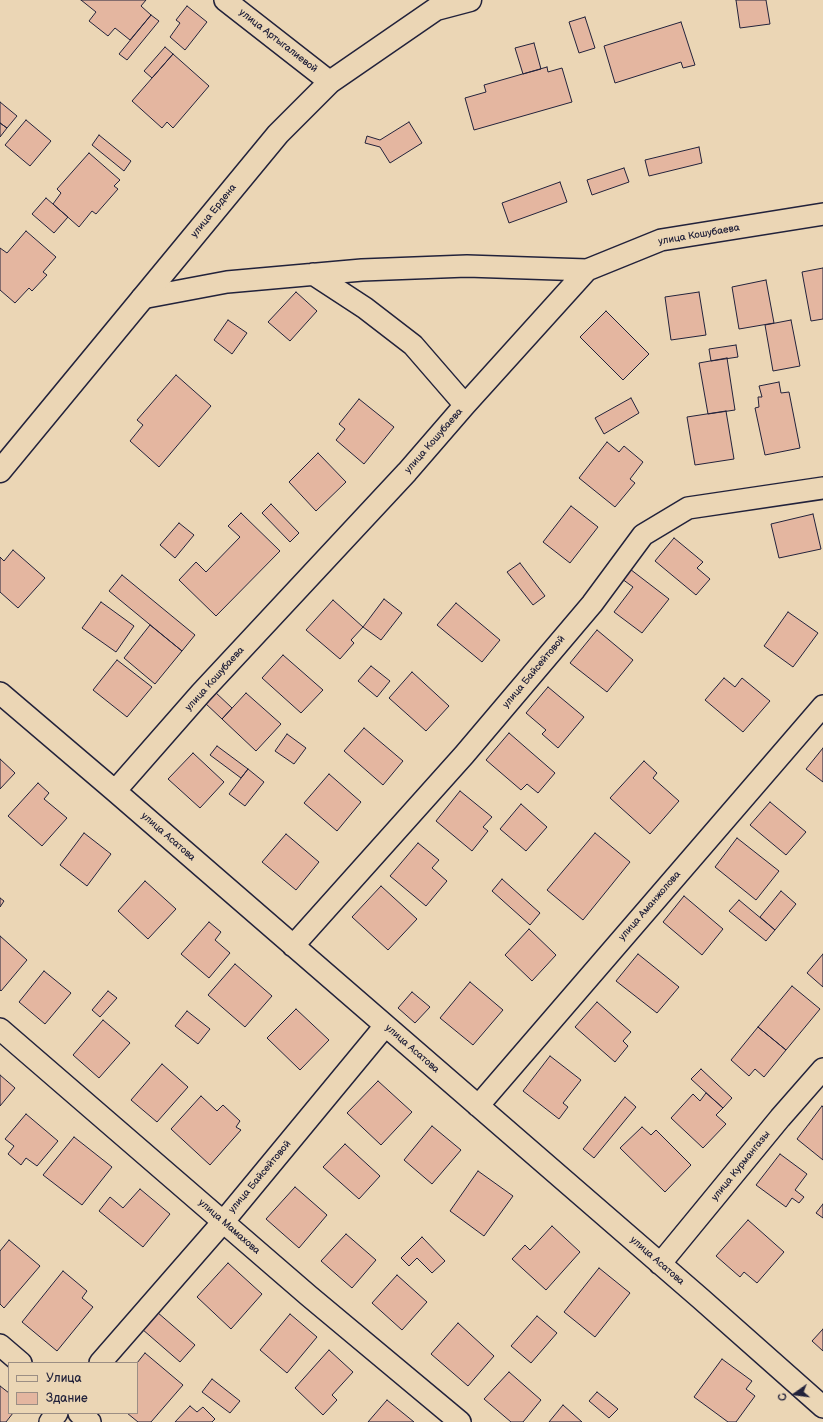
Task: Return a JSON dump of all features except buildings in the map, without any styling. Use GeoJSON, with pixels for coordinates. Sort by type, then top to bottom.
{"type":"FeatureCollection","features":[{"type":"Feature","properties":{"kind":"street","name":"улица Артыгалиевой"},"geometry":{"type":"LineString","coordinates":[[225,0],[330,82]]}},
{"type":"Feature","properties":{"kind":"street","name":"улица Ердена"},"geometry":{"type":"LineString","coordinates":[[0,471],[278,134],[330,82],[436,9],[470,0]]}},
{"type":"Feature","properties":{"kind":"street","name":"улица Кошубаева"},"geometry":{"type":"LineString","coordinates":[[115,791],[201,693],[407,472],[465,405],[587,270],[661,240],[823,214]]}},
{"type":"Feature","properties":{"kind":"street"},"geometry":{"type":"LineString","coordinates":[[142,298],[227,282],[362,270],[466,266],[587,270]]}},
{"type":"Feature","properties":{"kind":"street"},"geometry":{"type":"LineString","coordinates":[[313,274],[365,308],[413,345],[465,405]]}},
{"type":"Feature","properties":{"kind":"street","name":"улица Байсейтовой"},"geometry":{"type":"LineString","coordinates":[[293,946],[464,755],[592,604],[643,535],[688,508],[823,488]]}},
{"type":"Feature","properties":{"kind":"street","name":"улица Асатова"},"geometry":{"type":"LineString","coordinates":[[0,693],[115,791],[823,1407]]}},
{"type":"Feature","properties":{"kind":"street","name":"улица Аманжолова"},"geometry":{"type":"LineString","coordinates":[[478,1106],[823,706]]}},
{"type":"Feature","properties":{"kind":"street","name":"улица Байсейтовой"},"geometry":{"type":"LineString","coordinates":[[101,1362],[223,1222],[385,1026]]}},
{"type":"Feature","properties":{"kind":"street","name":"улица Мамахова"},"geometry":{"type":"LineString","coordinates":[[0,1029],[309,1296],[460,1422]]}},
{"type":"Feature","properties":{"kind":"street","name":"улица Курмангазы"},"geometry":{"type":"LineString","coordinates":[[660,1264],[780,1118],[823,1069]]}},
{"type":"Feature","properties":{"kind":"street"},"geometry":{"type":"LineString","coordinates":[[0,1345],[20,1362]]}},
{"type":"Feature","properties":{"kind":"street"},"geometry":{"type":"LineString","coordinates":[[50,1422],[56,1414]]}},
{"type":"Feature","properties":{"kind":"street"},"geometry":{"type":"LineString","coordinates":[[80,1414],[90,1422]]}}]}
